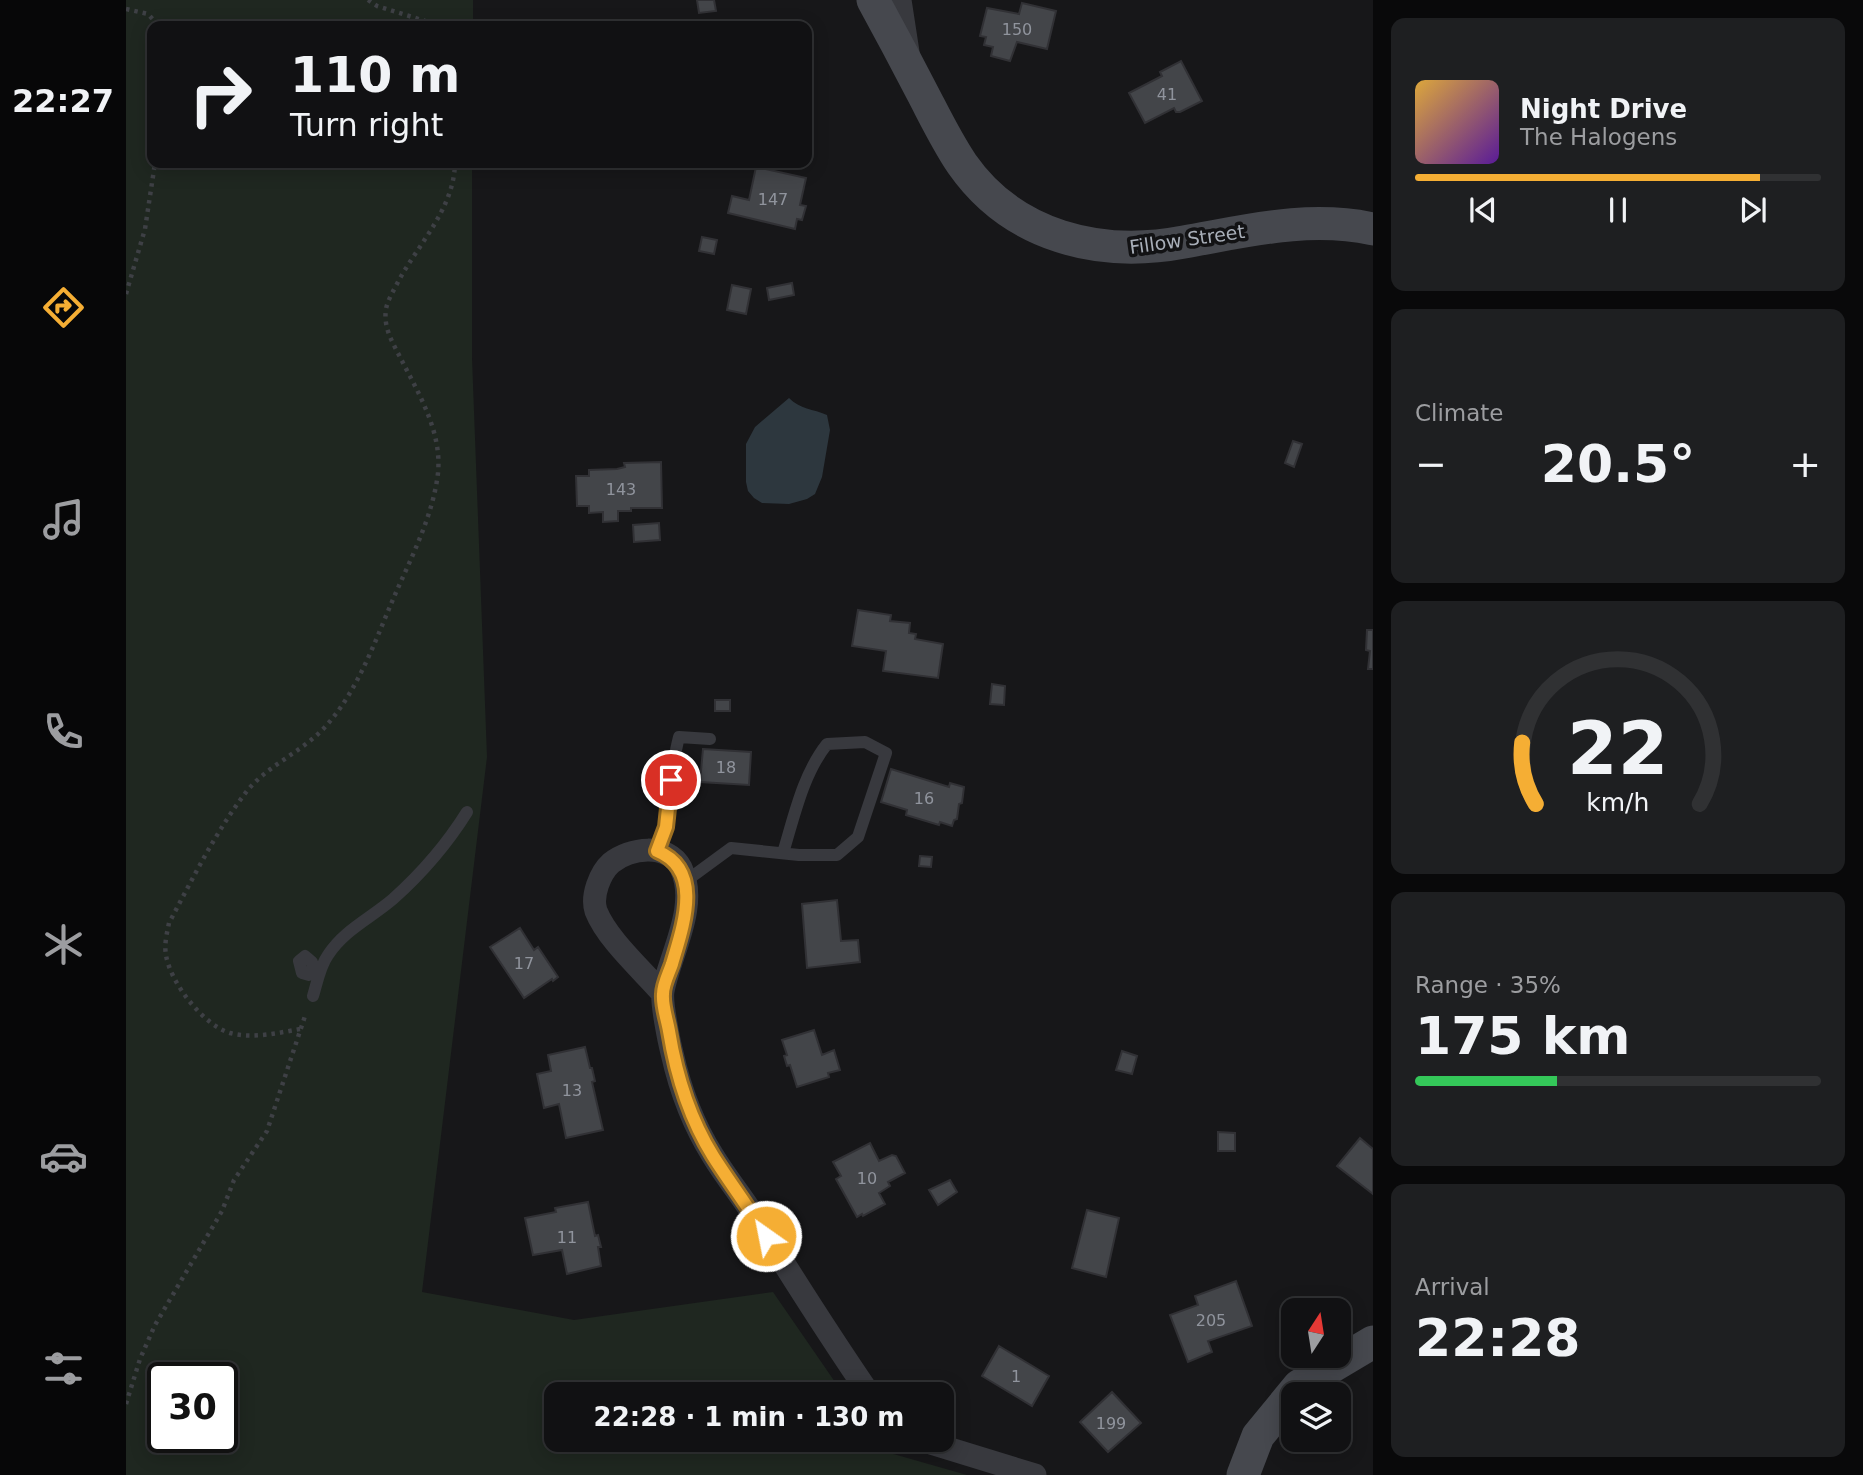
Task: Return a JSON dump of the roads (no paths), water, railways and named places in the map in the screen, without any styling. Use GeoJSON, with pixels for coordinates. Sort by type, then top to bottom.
{"type":"FeatureCollection","features":[{"type":"Feature","properties":{"kind":"street","name":"Fillow Street"},"geometry":{"type":"LineString","coordinates":[[873,0],[963,165],[985,191],[1027,222],[1057,236],[1096,246],[1139,248],[1302,223],[1339,223],[1373,229]]}},
{"type":"Feature","properties":{"kind":"street"},"geometry":{"type":"LineString","coordinates":[[900,0],[910,69]]}},
{"type":"Feature","properties":{"kind":"street"},"geometry":{"type":"LineString","coordinates":[[662,993],[609,932],[595,909],[598,882],[606,867],[618,858],[638,850],[657,851],[668,856],[679,865],[686,881],[687,901],[662,993],[672,1054],[696,1124],[713,1155],[861,1382]]}},
{"type":"Feature","properties":{"kind":"street"},"geometry":{"type":"LineString","coordinates":[[1242,1475],[1258,1436],[1298,1387],[1373,1342]]}},
{"type":"Feature","properties":{"kind":"street"},"geometry":{"type":"LineString","coordinates":[[954,1450],[1035,1475]]}},
{"type":"Feature","properties":{"kind":"lane"},"geometry":{"type":"LineString","coordinates":[[657,851],[666,827],[679,737],[710,739]]}},
{"type":"Feature","properties":{"kind":"lane"},"geometry":{"type":"LineString","coordinates":[[686,881],[731,848],[783,853],[837,855],[858,837],[886,753],[865,742],[827,744],[817,756],[806,782],[783,853]]}},
{"type":"Feature","properties":{"kind":"lane"},"geometry":{"type":"LineString","coordinates":[[313,996],[314,977],[333,947],[346,933],[393,898],[414,878],[451,838],[467,812]]}}]}
